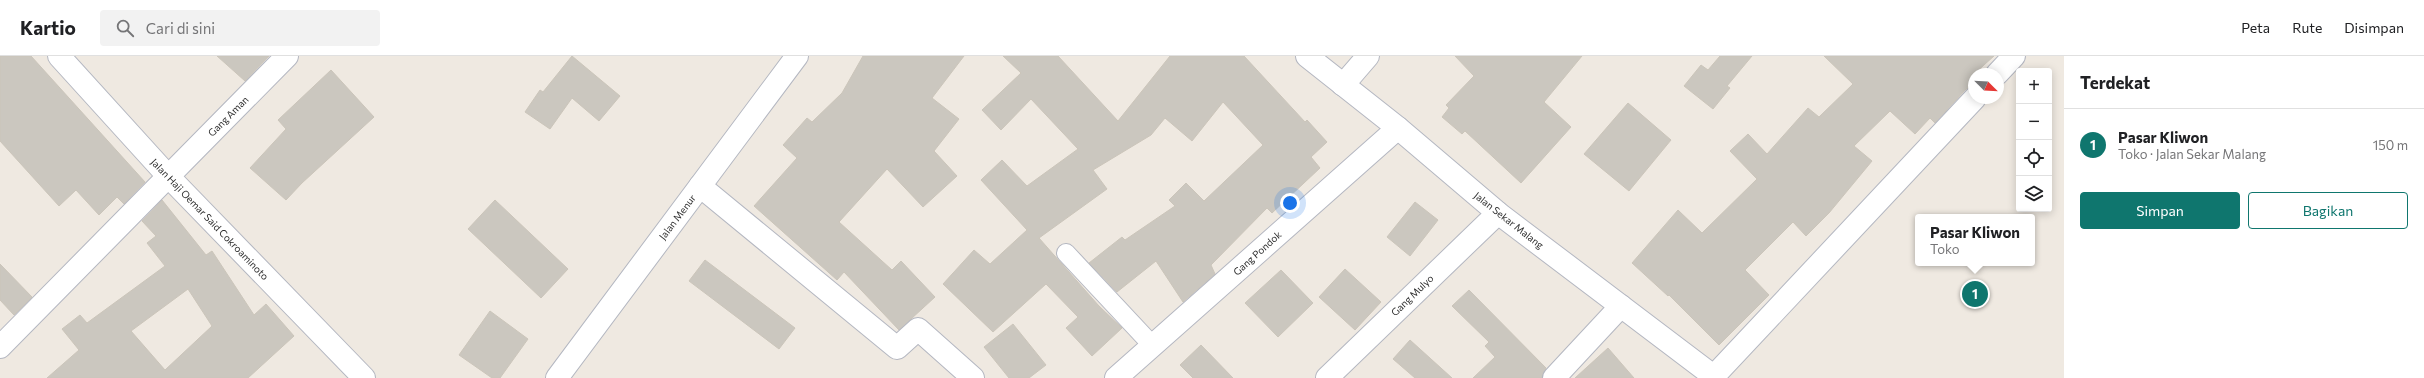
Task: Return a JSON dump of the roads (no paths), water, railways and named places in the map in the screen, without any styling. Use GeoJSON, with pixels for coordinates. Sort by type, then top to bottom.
{"type":"FeatureCollection","features":[{"type":"Feature","properties":{"kind":"street","name":"Jalan Haji Oemar Said Cokroaminoto"},"geometry":{"type":"LineString","coordinates":[[59,56],[168,176],[362,377]]}},
{"type":"Feature","properties":{"kind":"street","name":"Gang Aman"},"geometry":{"type":"LineString","coordinates":[[0,347],[287,56]]}},
{"type":"Feature","properties":{"kind":"street","name":"Jalan Menur"},"geometry":{"type":"LineString","coordinates":[[557,378],[797,56]]}},
{"type":"Feature","properties":{"kind":"street","name":"Jalan Sekar Malang"},"geometry":{"type":"LineString","coordinates":[[1307,56],[1398,128],[1498,213],[1715,377]]}},
{"type":"Feature","properties":{"kind":"street"},"geometry":{"type":"LineString","coordinates":[[1343,85],[1368,56]]}},
{"type":"Feature","properties":{"kind":"street"},"geometry":{"type":"LineString","coordinates":[[2003,68],[2014,56]]}},
{"type":"Feature","properties":{"kind":"street"},"geometry":{"type":"LineString","coordinates":[[1715,377],[1969,104]]}},
{"type":"Feature","properties":{"kind":"street","name":"Gang Pondok"},"geometry":{"type":"LineString","coordinates":[[1116,378],[1398,128]]}},
{"type":"Feature","properties":{"kind":"street"},"geometry":{"type":"LineString","coordinates":[[700,186],[897,348],[918,329],[974,378]]}},
{"type":"Feature","properties":{"kind":"street","name":"Gang Mulyo"},"geometry":{"type":"LineString","coordinates":[[1327,378],[1498,213]]}},
{"type":"Feature","properties":{"kind":"street"},"geometry":{"type":"LineString","coordinates":[[1554,378],[1621,306]]}},
{"type":"Feature","properties":{"kind":"lane"},"geometry":{"type":"LineString","coordinates":[[1066,253],[1152,345]]}},
{"type":"Feature","properties":{"kind":"place","name":"Pasar Kliwon"},"geometry":{"type":"Point","coordinates":[1975,294]}}]}
